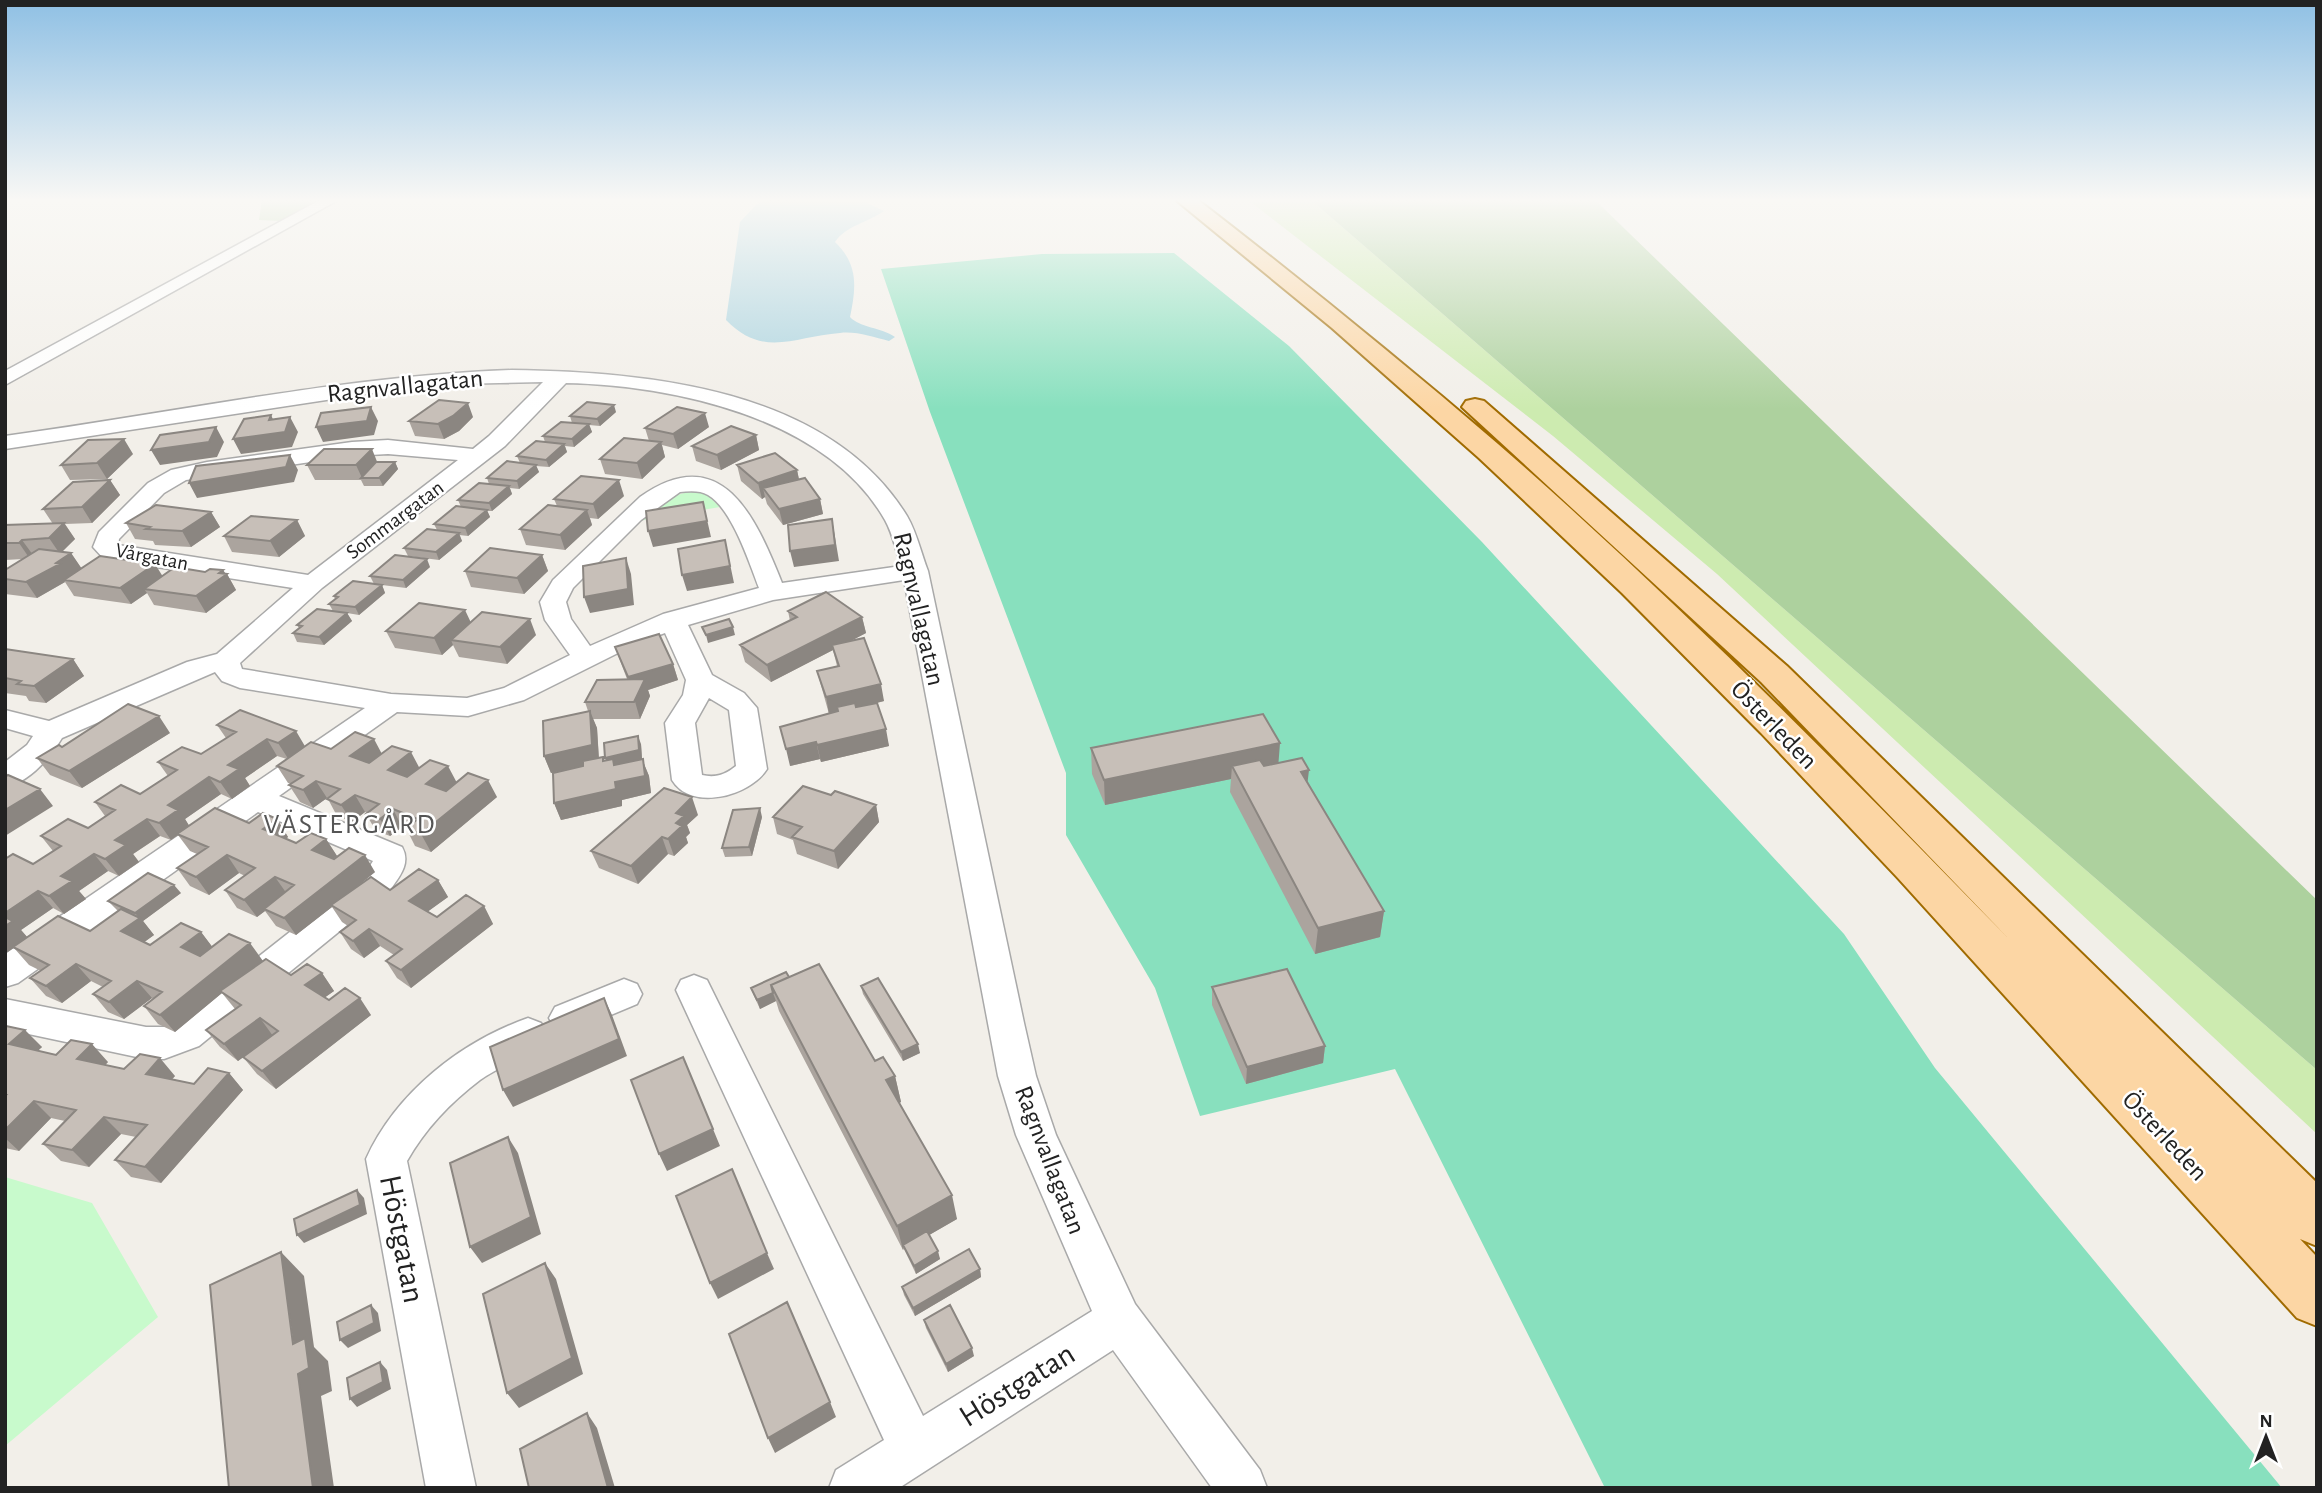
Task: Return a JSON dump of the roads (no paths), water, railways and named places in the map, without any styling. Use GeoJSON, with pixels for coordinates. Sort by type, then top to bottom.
{"type":"FeatureCollection","features":[{"type":"Feature","properties":{"kind":"main road","name":"Österleden"},"geometry":{"type":"LineString","coordinates":[[1277,270],[1382,357],[1555,512],[1745,694],[1956,913],[2317,1298]]}},
{"type":"Feature","properties":{"kind":"main road","name":"Österleden"},"geometry":{"type":"LineString","coordinates":[[1307,270],[1509,435],[1774,674],[2317,1220]]}},
{"type":"Feature","properties":{"kind":"street"},"geometry":{"type":"LineString","coordinates":[[5,379],[204,270]]}},
{"type":"Feature","properties":{"kind":"street","name":"Ragnvallagatan"},"geometry":{"type":"LineString","coordinates":[[5,443],[380,386],[456,378],[560,377],[635,383],[708,396],[762,414],[814,438],[854,466],[897,519],[915,571],[1017,1076],[1036,1135],[1119,1320],[1242,1488]]}},
{"type":"Feature","properties":{"kind":"street","name":"Sommargatan"},"geometry":{"type":"LineString","coordinates":[[5,778],[38,752],[51,731],[197,668],[227,660],[313,583],[479,456],[560,377]]}},
{"type":"Feature","properties":{"kind":"street","name":"Vårgatan"},"geometry":{"type":"LineString","coordinates":[[313,583],[113,554],[105,547],[108,537],[156,488],[188,473],[364,448],[388,447],[479,456]]}},
{"type":"Feature","properties":{"kind":"street"},"geometry":{"type":"LineString","coordinates":[[585,657],[558,620],[553,603],[562,585],[644,506],[659,493],[674,486],[696,485],[717,490],[754,542],[773,592]]}},
{"type":"Feature","properties":{"kind":"street"},"geometry":{"type":"LineString","coordinates":[[227,660],[225,666],[228,671],[240,678],[391,703],[437,708],[482,705],[514,694],[585,657],[671,620],[773,592],[915,571]]}},
{"type":"Feature","properties":{"kind":"street"},"geometry":{"type":"LineString","coordinates":[[671,620],[700,680]]}},
{"type":"Feature","properties":{"kind":"street"},"geometry":{"type":"LineString","coordinates":[[5,973],[391,703]]}},
{"type":"Feature","properties":{"kind":"street"},"geometry":{"type":"LineString","coordinates":[[5,719],[51,731]]}},
{"type":"Feature","properties":{"kind":"street"},"geometry":{"type":"LineString","coordinates":[[5,1014],[146,1044],[164,1043],[186,1035],[379,881],[388,868],[390,855],[254,799]]}},
{"type":"Feature","properties":{"kind":"street"},"geometry":{"type":"LineString","coordinates":[[694,990],[914,1450]]}},
{"type":"Feature","properties":{"kind":"street","name":"Höstgatan"},"geometry":{"type":"LineString","coordinates":[[451,1488],[386,1159],[400,1133],[438,1094],[495,1048],[624,994]]}},
{"type":"Feature","properties":{"kind":"street","name":"Höstgatan"},"geometry":{"type":"LineString","coordinates":[[853,1488],[1119,1320]]}},
{"type":"Feature","properties":{"kind":"water"},"geometry":{"type":"Polygon","coordinates":[[[733,270],[852,270],[854,296],[850,317],[895,337],[889,341],[846,333],[767,342],[740,332],[726,320],[733,270]]]}},
{"type":"Feature","properties":{"kind":"district","name":"VÄSTERGÅRD"},"geometry":{"type":"Point","coordinates":[350,825]}}]}
